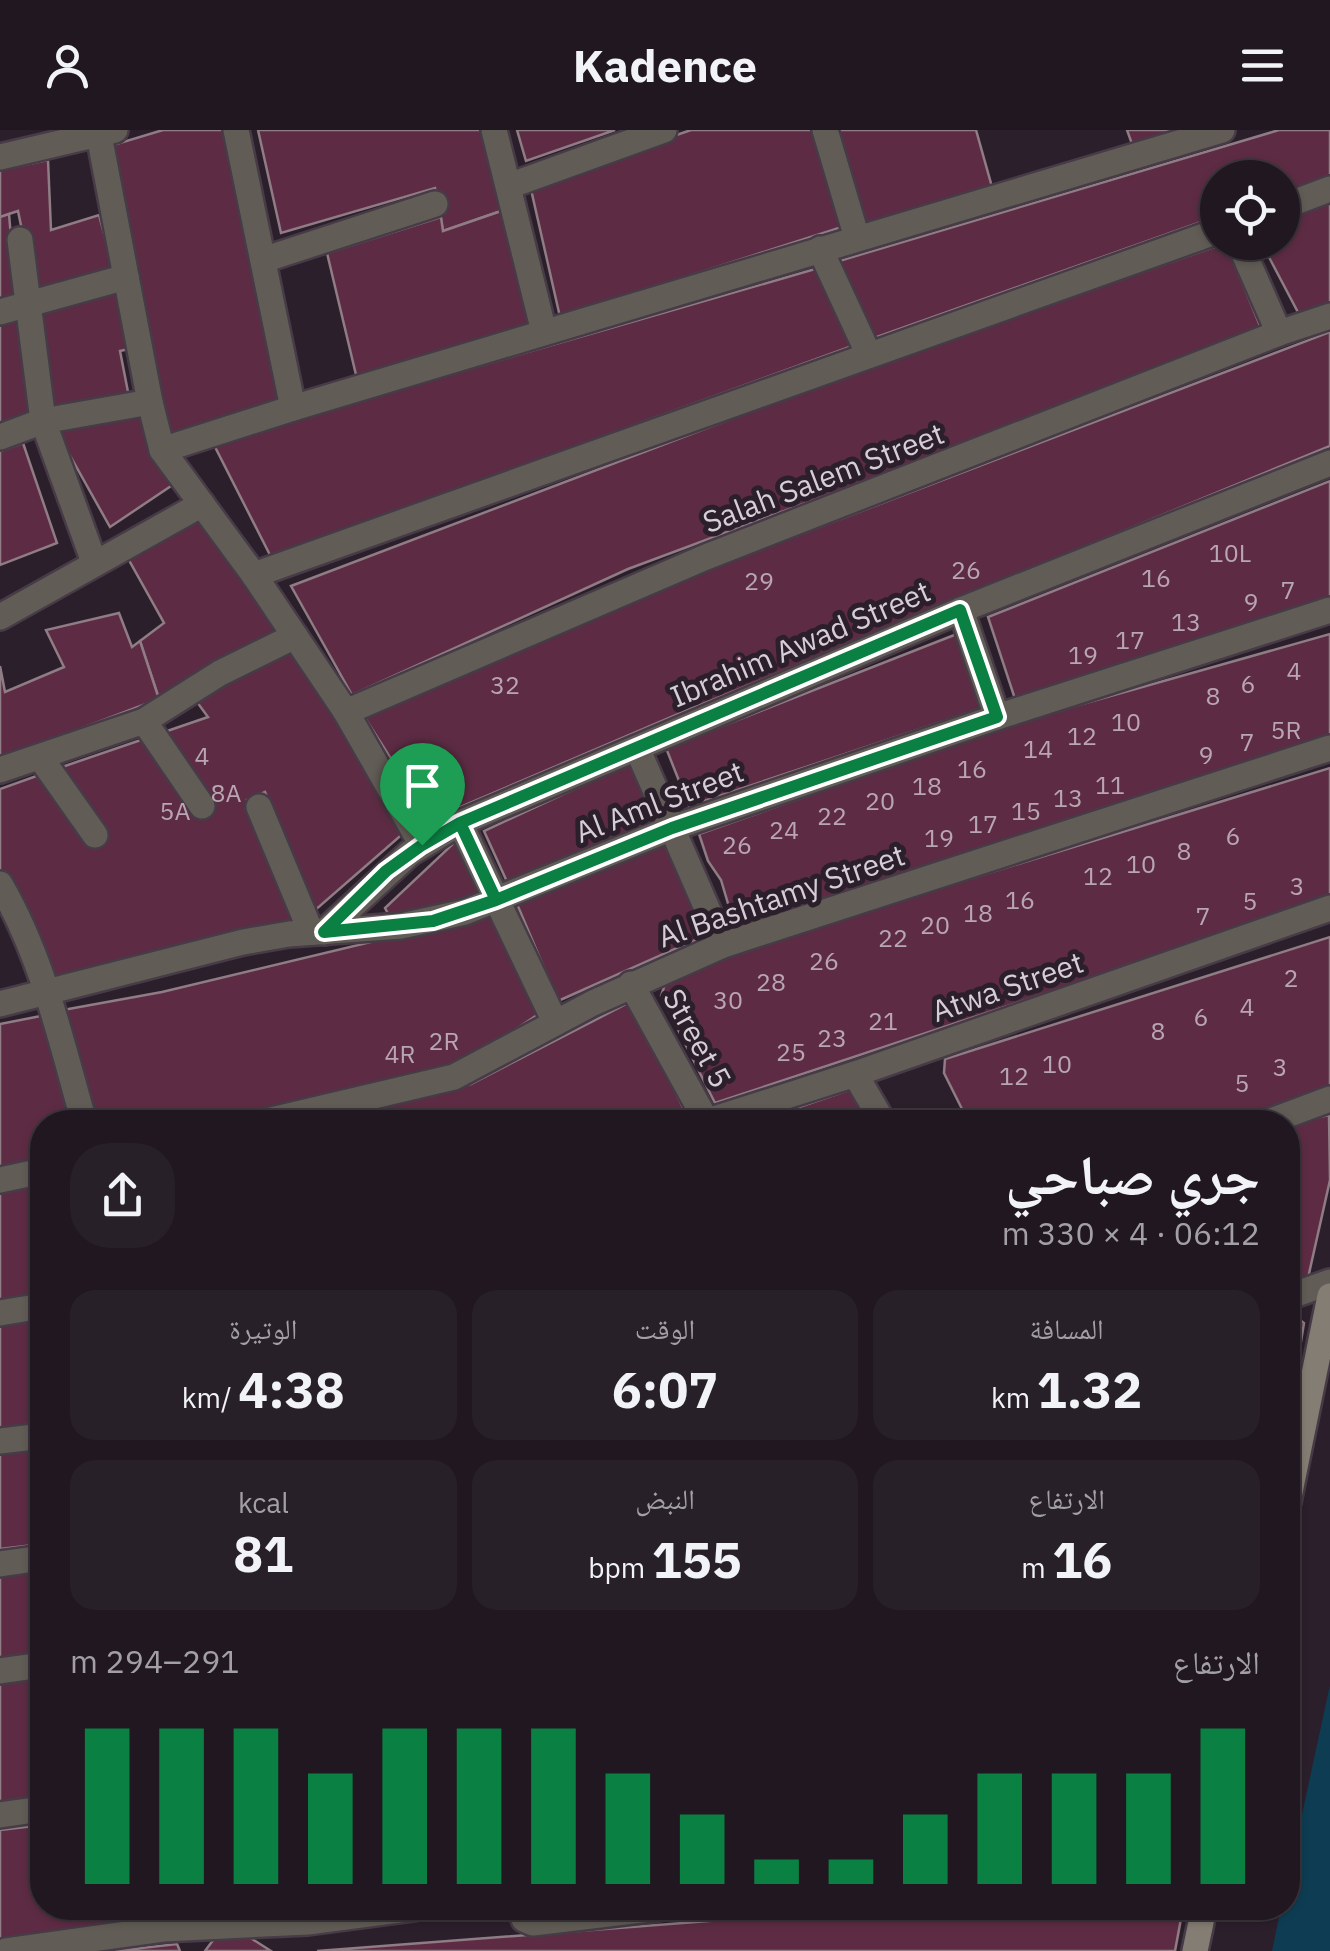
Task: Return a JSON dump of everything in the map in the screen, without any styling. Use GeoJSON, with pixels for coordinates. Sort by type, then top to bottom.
{"type":"FeatureCollection","features":[{"type":"Feature","properties":{"kind":"main road"},"geometry":{"type":"LineString","coordinates":[[1300,1441],[1330,1296]]}},
{"type":"Feature","properties":{"kind":"main road"},"geometry":{"type":"LineString","coordinates":[[1195,1951],[1201,1920]]}},
{"type":"Feature","properties":{"kind":"street"},"geometry":{"type":"LineString","coordinates":[[236,130],[293,408]]}},
{"type":"Feature","properties":{"kind":"street"},"geometry":{"type":"LineString","coordinates":[[494,130],[544,332]]}},
{"type":"Feature","properties":{"kind":"street"},"geometry":{"type":"LineString","coordinates":[[509,186],[664,130]]}},
{"type":"Feature","properties":{"kind":"street"},"geometry":{"type":"LineString","coordinates":[[824,130],[857,238]]}},
{"type":"Feature","properties":{"kind":"street"},"geometry":{"type":"LineString","coordinates":[[162,450],[1222,130]]}},
{"type":"Feature","properties":{"kind":"street"},"geometry":{"type":"LineString","coordinates":[[0,157],[107,132],[126,278],[162,450],[254,575],[346,712],[422,845]]}},
{"type":"Feature","properties":{"kind":"street"},"geometry":{"type":"LineString","coordinates":[[1300,200],[1330,189]]}},
{"type":"Feature","properties":{"kind":"street"},"geometry":{"type":"LineString","coordinates":[[263,260],[435,204]]}},
{"type":"Feature","properties":{"kind":"street"},"geometry":{"type":"LineString","coordinates":[[254,575],[1200,237]]}},
{"type":"Feature","properties":{"kind":"street"},"geometry":{"type":"LineString","coordinates":[[20,240],[43,421],[94,562]]}},
{"type":"Feature","properties":{"kind":"street"},"geometry":{"type":"LineString","coordinates":[[820,249],[870,355]]}},
{"type":"Feature","properties":{"kind":"street"},"geometry":{"type":"LineString","coordinates":[[1247,260],[1278,332]]}},
{"type":"Feature","properties":{"kind":"street"},"geometry":{"type":"LineString","coordinates":[[0,312],[126,278]]}},
{"type":"Feature","properties":{"kind":"street","name":"Salah Salem Street"},"geometry":{"type":"LineString","coordinates":[[346,712],[706,558],[1278,332],[1330,316]]}},
{"type":"Feature","properties":{"kind":"street"},"geometry":{"type":"LineString","coordinates":[[0,437],[43,421],[150,402]]}},
{"type":"Feature","properties":{"kind":"street","name":"Ibrahim Awad Street"},"geometry":{"type":"LineString","coordinates":[[318,932],[386,871],[460,823],[960,610],[1330,463]]}},
{"type":"Feature","properties":{"kind":"street"},"geometry":{"type":"LineString","coordinates":[[0,617],[202,504]]}},
{"type":"Feature","properties":{"kind":"street"},"geometry":{"type":"LineString","coordinates":[[960,610],[997,717]]}},
{"type":"Feature","properties":{"kind":"street","name":"Al Aml Street"},"geometry":{"type":"LineString","coordinates":[[0,1004],[244,942],[433,921],[496,900],[672,828],[997,717],[1330,610]]}},
{"type":"Feature","properties":{"kind":"street"},"geometry":{"type":"LineString","coordinates":[[0,770],[144,721],[230,668],[295,636]]}},
{"type":"Feature","properties":{"kind":"street"},"geometry":{"type":"LineString","coordinates":[[144,721],[202,806]]}},
{"type":"Feature","properties":{"kind":"street"},"geometry":{"type":"LineString","coordinates":[[637,748],[723,945]]}},
{"type":"Feature","properties":{"kind":"street","name":"Al Bashtamy Street"},"geometry":{"type":"LineString","coordinates":[[314,1110],[454,1077],[631,984],[723,945],[1330,748]]}},
{"type":"Feature","properties":{"kind":"street"},"geometry":{"type":"LineString","coordinates":[[40,756],[96,835]]}},
{"type":"Feature","properties":{"kind":"street"},"geometry":{"type":"LineString","coordinates":[[259,807],[318,932]]}},
{"type":"Feature","properties":{"kind":"street"},"geometry":{"type":"LineString","coordinates":[[460,823],[555,1022]]}},
{"type":"Feature","properties":{"kind":"street"},"geometry":{"type":"LineString","coordinates":[[0,884],[21,920],[48,992],[81,1110]]}},
{"type":"Feature","properties":{"kind":"street","name":"Atwa Street"},"geometry":{"type":"LineString","coordinates":[[743,1110],[1330,908]]}},
{"type":"Feature","properties":{"kind":"street","name":"Street 5"},"geometry":{"type":"LineString","coordinates":[[631,984],[699,1110]]}},
{"type":"Feature","properties":{"kind":"street"},"geometry":{"type":"LineString","coordinates":[[855,1074],[875,1110]]}},
{"type":"Feature","properties":{"kind":"street"},"geometry":{"type":"LineString","coordinates":[[1300,1110],[1330,1099]]}},
{"type":"Feature","properties":{"kind":"street"},"geometry":{"type":"LineString","coordinates":[[0,1180],[30,1174]]}},
{"type":"Feature","properties":{"kind":"street"},"geometry":{"type":"LineString","coordinates":[[1300,1293],[1330,1282]]}},
{"type":"Feature","properties":{"kind":"street"},"geometry":{"type":"LineString","coordinates":[[0,1313],[30,1308]]}},
{"type":"Feature","properties":{"kind":"street"},"geometry":{"type":"LineString","coordinates":[[1300,1416],[1306,1410]]}},
{"type":"Feature","properties":{"kind":"street"},"geometry":{"type":"LineString","coordinates":[[0,1441],[30,1437]]}},
{"type":"Feature","properties":{"kind":"street"},"geometry":{"type":"LineString","coordinates":[[0,1564],[30,1560]]}},
{"type":"Feature","properties":{"kind":"street"},"geometry":{"type":"LineString","coordinates":[[0,1671],[30,1667]]}},
{"type":"Feature","properties":{"kind":"street"},"geometry":{"type":"LineString","coordinates":[[0,1815],[30,1811]]}},
{"type":"Feature","properties":{"kind":"street"},"geometry":{"type":"LineString","coordinates":[[6,1951],[163,1929],[323,1920]]}},
{"type":"Feature","properties":{"kind":"street"},"geometry":{"type":"LineString","coordinates":[[526,1920],[558,1920]]}},
{"type":"Feature","properties":{"kind":"water"},"geometry":{"type":"Polygon","coordinates":[[[1330,1685],[1330,1951],[1272,1951],[1278,1920],[1300,1920],[1300,1824],[1330,1685]]]}},
{"type":"Feature","properties":{"kind":"building"},"geometry":{"type":"Polygon","coordinates":[[[163,130],[224,130],[281,401],[169,437],[113,145],[163,130]]]}},
{"type":"Feature","properties":{"kind":"building"},"geometry":{"type":"Polygon","coordinates":[[[258,130],[487,130],[507,209],[443,231],[435,188],[281,233],[258,130]]]}},
{"type":"Feature","properties":{"kind":"building"},"geometry":{"type":"Polygon","coordinates":[[[517,130],[615,130],[526,161],[517,130]]]}},
{"type":"Feature","properties":{"kind":"building"},"geometry":{"type":"Polygon","coordinates":[[[691,130],[812,130],[842,227],[560,317],[530,185],[691,130]]]}},
{"type":"Feature","properties":{"kind":"building"},"geometry":{"type":"Polygon","coordinates":[[[834,130],[976,130],[992,187],[862,224],[834,130]]]}},
{"type":"Feature","properties":{"kind":"building"},"geometry":{"type":"Polygon","coordinates":[[[1127,130],[1183,130],[1132,144],[1127,130]]]}},
{"type":"Feature","properties":{"kind":"building"},"geometry":{"type":"Polygon","coordinates":[[[1279,130],[1330,130],[1330,176],[1300,187],[1300,160],[1200,160],[1200,222],[874,338],[839,261],[1279,130]]]}},
{"type":"Feature","properties":{"kind":"building"},"geometry":{"type":"Polygon","coordinates":[[[48,160],[51,230],[99,215],[114,271],[35,293],[18,211],[0,217],[0,170],[48,160]]]}},
{"type":"Feature","properties":{"kind":"building"},"geometry":{"type":"Polygon","coordinates":[[[1330,203],[1330,308],[1301,318],[1270,260],[1300,260],[1300,214],[1330,203]]]}},
{"type":"Feature","properties":{"kind":"building"},"geometry":{"type":"Polygon","coordinates":[[[507,209],[534,327],[357,379],[327,253],[441,217],[443,231],[507,209]]]}},
{"type":"Feature","properties":{"kind":"building"},"geometry":{"type":"Polygon","coordinates":[[[9,214],[16,296],[0,301],[0,217],[9,214]]]}},
{"type":"Feature","properties":{"kind":"building"},"geometry":{"type":"Polygon","coordinates":[[[1200,252],[1200,260],[1233,260],[1263,333],[628,569],[352,695],[291,586],[873,365],[1200,252]]]}},
{"type":"Feature","properties":{"kind":"building"},"geometry":{"type":"Polygon","coordinates":[[[822,267],[855,345],[271,557],[213,443],[822,267]]]}},
{"type":"Feature","properties":{"kind":"building"},"geometry":{"type":"Polygon","coordinates":[[[119,290],[129,349],[120,351],[129,397],[48,414],[35,308],[119,290]]]}},
{"type":"Feature","properties":{"kind":"building"},"geometry":{"type":"Polygon","coordinates":[[[24,311],[33,416],[0,428],[0,319],[24,311]]]}},
{"type":"Feature","properties":{"kind":"building"},"geometry":{"type":"Polygon","coordinates":[[[1330,332],[1330,446],[430,820],[365,718],[660,588],[1330,332]]]}},
{"type":"Feature","properties":{"kind":"building"},"geometry":{"type":"Polygon","coordinates":[[[144,410],[174,484],[110,527],[54,427],[144,410]]]}},
{"type":"Feature","properties":{"kind":"building"},"geometry":{"type":"Polygon","coordinates":[[[23,443],[57,543],[0,565],[0,451],[23,443]]]}},
{"type":"Feature","properties":{"kind":"building"},"geometry":{"type":"Polygon","coordinates":[[[1330,481],[1330,604],[1015,699],[988,617],[1330,481]]]}},
{"type":"Feature","properties":{"kind":"building"},"geometry":{"type":"Polygon","coordinates":[[[200,518],[282,632],[159,699],[140,641],[164,623],[125,553],[200,518]]]}},
{"type":"Feature","properties":{"kind":"building"},"geometry":{"type":"Polygon","coordinates":[[[119,613],[132,647],[140,641],[159,699],[0,759],[0,666],[5,692],[64,667],[46,630],[119,613]]]}},
{"type":"Feature","properties":{"kind":"building"},"geometry":{"type":"Polygon","coordinates":[[[962,632],[986,707],[689,806],[666,748],[962,632]]]}},
{"type":"Feature","properties":{"kind":"building"},"geometry":{"type":"Polygon","coordinates":[[[1330,634],[1330,744],[735,927],[721,880],[708,861],[699,834],[1008,725],[1330,634]]]}},
{"type":"Feature","properties":{"kind":"building"},"geometry":{"type":"Polygon","coordinates":[[[291,644],[406,831],[313,912],[265,792],[247,800],[296,919],[52,981],[0,875],[0,789],[42,774],[94,846],[106,841],[62,767],[208,717],[194,698],[291,644]]]}},
{"type":"Feature","properties":{"kind":"building"},"geometry":{"type":"Polygon","coordinates":[[[637,760],[661,820],[509,886],[484,831],[637,760]]]}},
{"type":"Feature","properties":{"kind":"building"},"geometry":{"type":"Polygon","coordinates":[[[1330,768],[1330,899],[715,1103],[661,996],[665,984],[735,951],[1330,768]]]}},
{"type":"Feature","properties":{"kind":"building"},"geometry":{"type":"Polygon","coordinates":[[[457,840],[485,899],[391,919],[385,908],[457,840]]]}},
{"type":"Feature","properties":{"kind":"building"},"geometry":{"type":"Polygon","coordinates":[[[675,841],[711,933],[558,1001],[517,904],[675,841]]]}},
{"type":"Feature","properties":{"kind":"building"},"geometry":{"type":"Polygon","coordinates":[[[496,912],[543,1011],[460,1067],[320,1106],[298,1110],[89,1110],[63,1010],[162,992],[496,912]]]}},
{"type":"Feature","properties":{"kind":"building"},"geometry":{"type":"Polygon","coordinates":[[[1330,937],[1330,1093],[1263,1110],[962,1110],[944,1073],[945,1059],[1330,937]]]}},
{"type":"Feature","properties":{"kind":"building"},"geometry":{"type":"Polygon","coordinates":[[[632,1001],[684,1110],[372,1110],[471,1084],[632,1001]]]}},
{"type":"Feature","properties":{"kind":"building"},"geometry":{"type":"Polygon","coordinates":[[[51,1014],[75,1110],[30,1110],[30,1162],[0,1168],[0,1024],[51,1014]]]}},
{"type":"Feature","properties":{"kind":"building"},"geometry":{"type":"Polygon","coordinates":[[[852,1089],[865,1110],[790,1110],[852,1089]]]}},
{"type":"Feature","properties":{"kind":"building"},"geometry":{"type":"Polygon","coordinates":[[[1329,1115],[1330,1180],[1308,1278],[1300,1280],[1300,1121],[1329,1115]]]}},
{"type":"Feature","properties":{"kind":"building"},"geometry":{"type":"Polygon","coordinates":[[[30,1183],[30,1295],[0,1300],[0,1189],[30,1183]]]}},
{"type":"Feature","properties":{"kind":"building"},"geometry":{"type":"Polygon","coordinates":[[[30,1314],[30,1425],[0,1429],[0,1319],[30,1314]]]}},
{"type":"Feature","properties":{"kind":"building"},"geometry":{"type":"Polygon","coordinates":[[[30,1444],[30,1545],[0,1549],[0,1448],[30,1444]]]}},
{"type":"Feature","properties":{"kind":"building"},"geometry":{"type":"Polygon","coordinates":[[[30,1568],[30,1656],[0,1660],[0,1572],[30,1568]]]}},
{"type":"Feature","properties":{"kind":"building"},"geometry":{"type":"Polygon","coordinates":[[[30,1678],[30,1804],[0,1808],[0,1682],[30,1678]]]}},
{"type":"Feature","properties":{"kind":"building"},"geometry":{"type":"Polygon","coordinates":[[[30,1826],[30,1920],[150,1920],[0,1939],[0,1830],[30,1826]]]}},
{"type":"Feature","properties":{"kind":"building"},"geometry":{"type":"Polygon","coordinates":[[[723,1920],[1181,1920],[1175,1951],[317,1951],[723,1920]]]}},
{"type":"Feature","properties":{"kind":"building"},"geometry":{"type":"Polygon","coordinates":[[[246,1935],[271,1951],[205,1951],[214,1939],[246,1935]]]}},
{"type":"Feature","properties":{"kind":"building"},"geometry":{"type":"Polygon","coordinates":[[[177,1944],[180,1951],[115,1951],[177,1944]]]}},
{"type":"Feature","properties":{"kind":"route"},"geometry":{"type":"LineString","coordinates":[[422,845],[386,871],[324,932],[433,921],[496,900],[460,823],[960,610],[997,717],[672,828],[496,900],[460,823],[422,845]]}}]}
